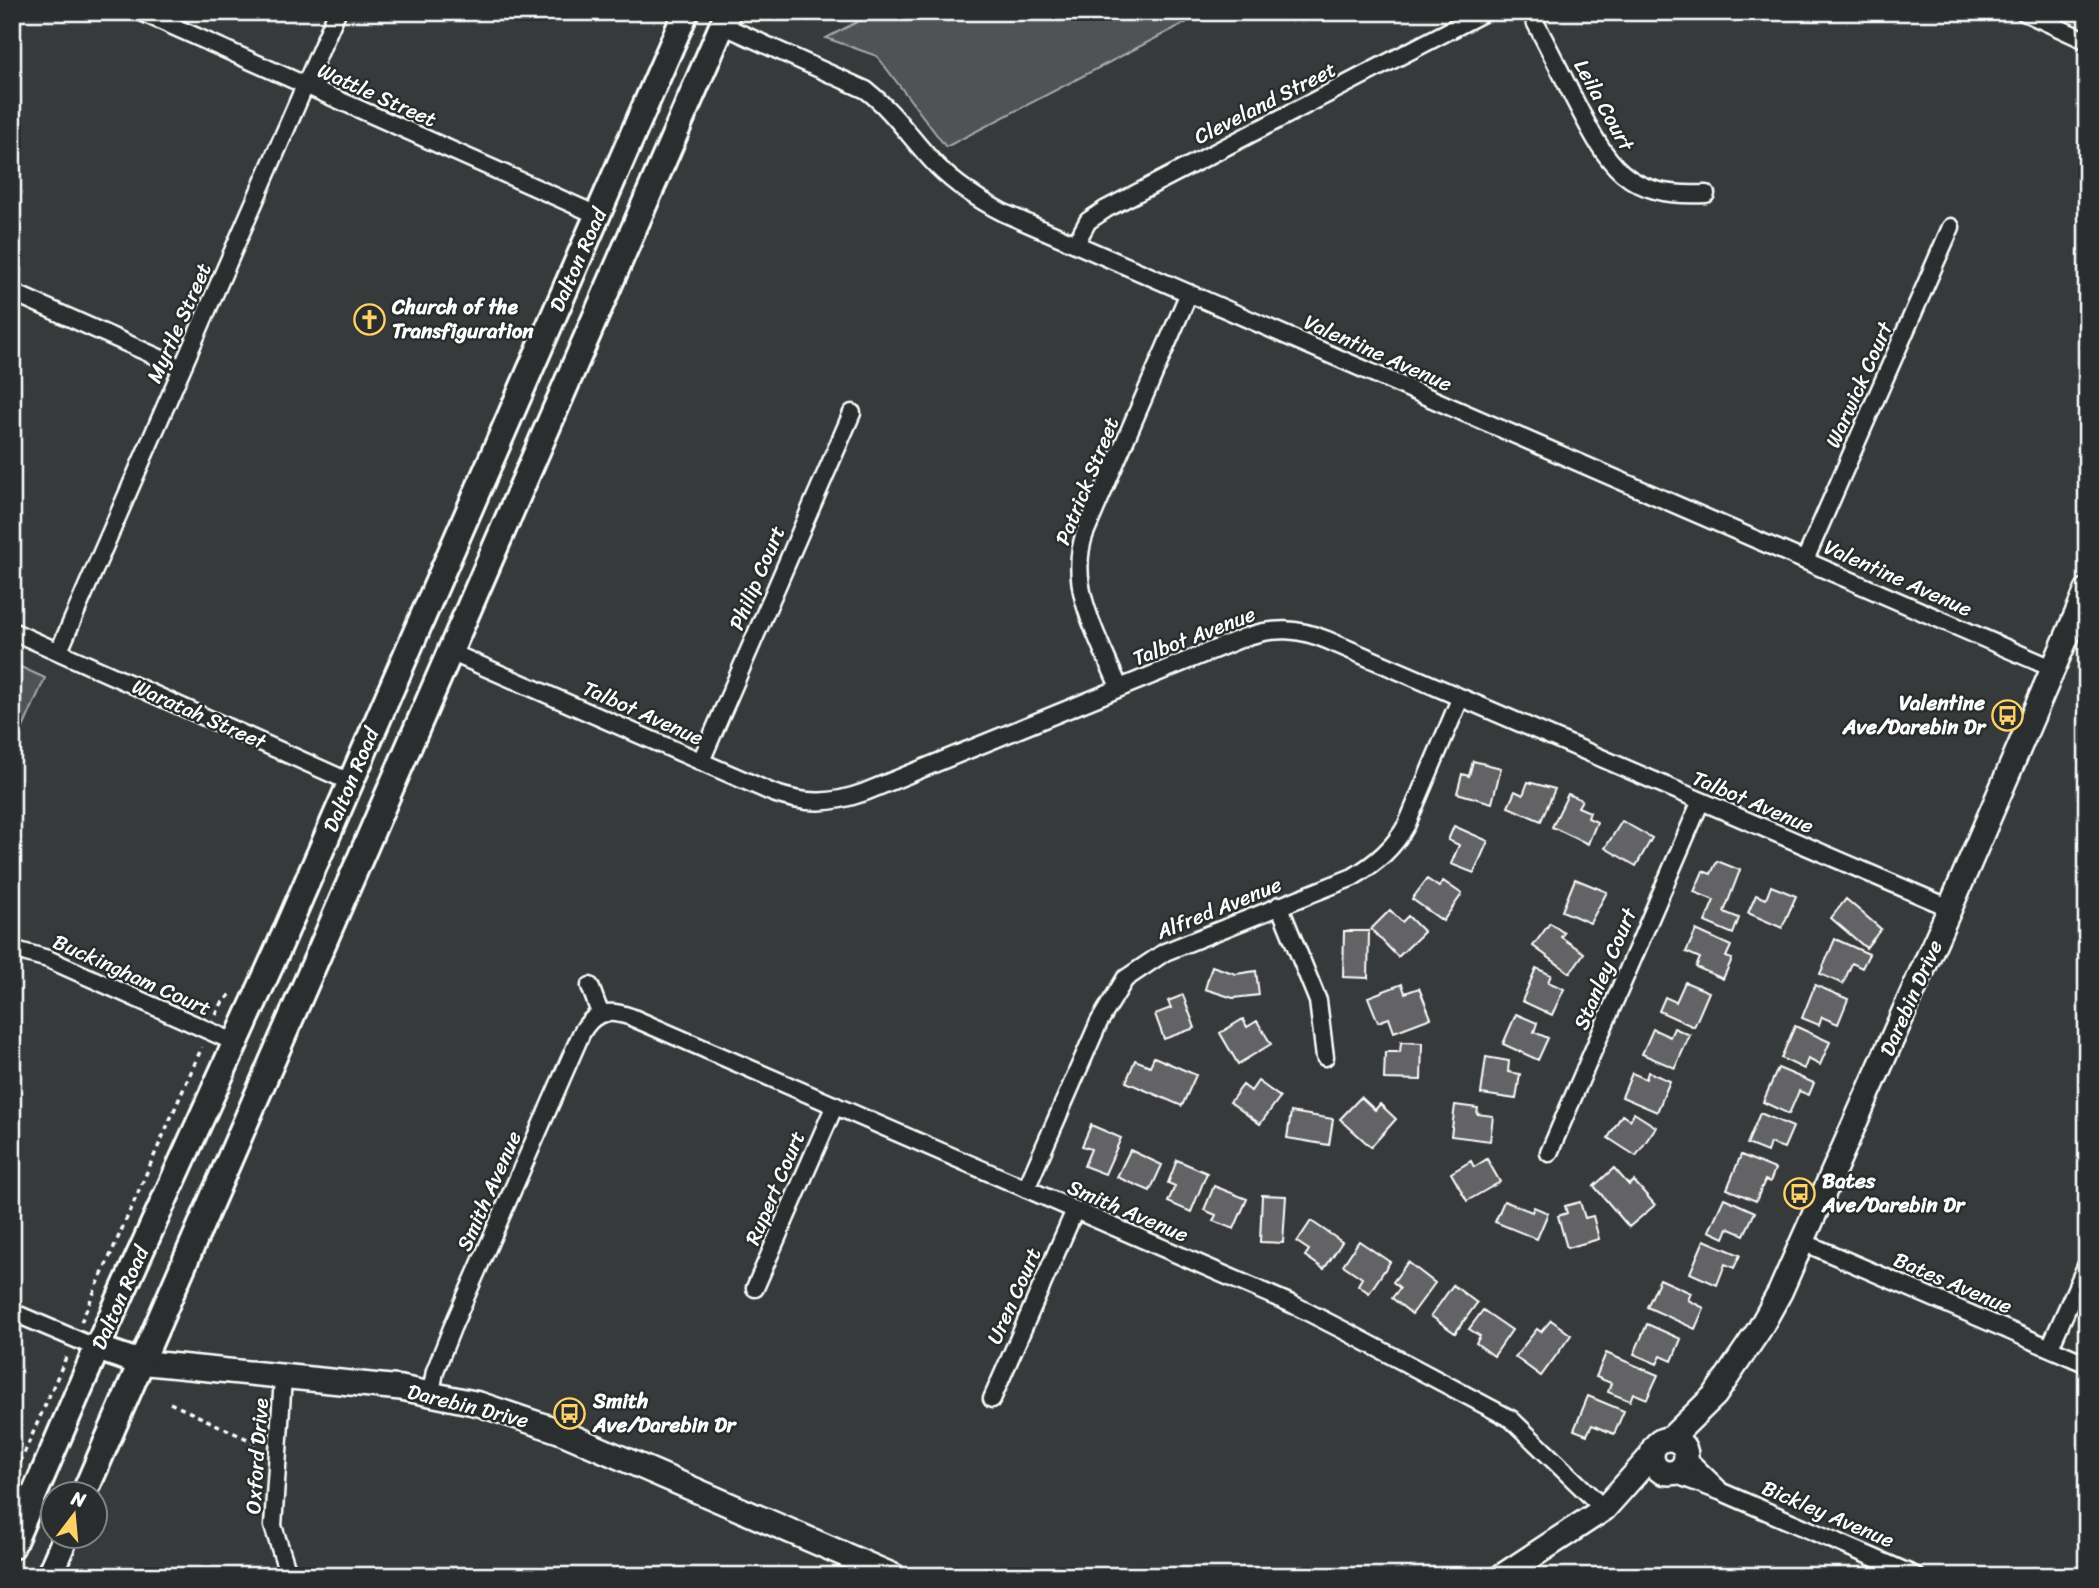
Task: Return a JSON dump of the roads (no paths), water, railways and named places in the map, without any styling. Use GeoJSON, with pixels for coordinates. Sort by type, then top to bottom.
{"type":"FeatureCollection","features":[{"type":"Feature","properties":{"kind":"main road","name":"Dalton Road"},"geometry":{"type":"LineString","coordinates":[[12,1546],[97,1348],[350,782],[686,12]]}},
{"type":"Feature","properties":{"kind":"main road","name":"Dalton Road"},"geometry":{"type":"LineString","coordinates":[[89,1480],[138,1362],[725,19]]}},
{"type":"Feature","properties":{"kind":"main road","name":"Waratah Street"},"geometry":{"type":"LineString","coordinates":[[350,782],[386,797]]}},
{"type":"Feature","properties":{"kind":"main road"},"geometry":{"type":"LineString","coordinates":[[97,1348],[138,1362]]}},
{"type":"Feature","properties":{"kind":"main road"},"geometry":{"type":"LineString","coordinates":[[49,1576],[60,1550]]}},
{"type":"Feature","properties":{"kind":"street","name":"Wattle Street"},"geometry":{"type":"LineString","coordinates":[[141,12],[597,215]]}},
{"type":"Feature","properties":{"kind":"street","name":"Myrtle Street"},"geometry":{"type":"LineString","coordinates":[[59,651],[337,12]]}},
{"type":"Feature","properties":{"kind":"street","name":"Cleveland Street"},"geometry":{"type":"LineString","coordinates":[[1076,243],[1088,221],[1106,209],[1485,12]]}},
{"type":"Feature","properties":{"kind":"street","name":"Leila Court"},"geometry":{"type":"LineString","coordinates":[[1530,12],[1609,163],[1634,180],[1667,194],[1706,194]]}},
{"type":"Feature","properties":{"kind":"street"},"geometry":{"type":"LineString","coordinates":[[2024,12],[2087,41]]}},
{"type":"Feature","properties":{"kind":"street","name":"Valentine Avenue"},"geometry":{"type":"LineString","coordinates":[[725,19],[866,90],[902,122],[935,164],[976,199],[2052,668]]}},
{"type":"Feature","properties":{"kind":"street","name":"Warwick Court"},"geometry":{"type":"LineString","coordinates":[[1805,560],[1951,227]]}},
{"type":"Feature","properties":{"kind":"street"},"geometry":{"type":"LineString","coordinates":[[12,292],[182,368]]}},
{"type":"Feature","properties":{"kind":"street","name":"Patrick Street"},"geometry":{"type":"LineString","coordinates":[[1119,687],[1080,588],[1078,556],[1085,533],[1189,293]]}},
{"type":"Feature","properties":{"kind":"street","name":"Philip Court"},"geometry":{"type":"LineString","coordinates":[[701,761],[852,413]]}},
{"type":"Feature","properties":{"kind":"street","name":"Darebin Drive"},"geometry":{"type":"LineString","coordinates":[[1502,1576],[1608,1506],[1672,1458],[1759,1330],[1803,1242],[2087,590]]}},
{"type":"Feature","properties":{"kind":"street","name":"Talbot Avenue"},"geometry":{"type":"LineString","coordinates":[[450,652],[793,800],[826,803],[865,792],[1245,637],[1285,629],[1308,632],[1700,803],[1950,908]]}},
{"type":"Feature","properties":{"kind":"street","name":"Waratah Street"},"geometry":{"type":"LineString","coordinates":[[12,631],[350,782]]}},
{"type":"Feature","properties":{"kind":"street","name":"Alfred Avenue"},"geometry":{"type":"LineString","coordinates":[[1026,1189],[1100,1022],[1125,979],[1158,956],[1353,877],[1388,852],[1407,824],[1460,699]]}},
{"type":"Feature","properties":{"kind":"street","name":"Stanley Court"},"geometry":{"type":"LineString","coordinates":[[1549,1153],[1700,803]]}},
{"type":"Feature","properties":{"kind":"street"},"geometry":{"type":"LineString","coordinates":[[1279,905],[1318,1001],[1325,1057]]}},
{"type":"Feature","properties":{"kind":"street","name":"Buckingham Court"},"geometry":{"type":"LineString","coordinates":[[12,949],[48,959],[234,1042]]}},
{"type":"Feature","properties":{"kind":"street"},"geometry":{"type":"LineString","coordinates":[[590,986],[600,1013]]}},
{"type":"Feature","properties":{"kind":"street","name":"Smith Avenue"},"geometry":{"type":"LineString","coordinates":[[431,1393],[435,1371],[452,1328],[581,1034],[586,1024],[600,1013],[609,1012],[631,1017],[1294,1306],[1499,1412],[1525,1431],[1608,1506]]}},
{"type":"Feature","properties":{"kind":"street","name":"Rupert Court"},"geometry":{"type":"LineString","coordinates":[[755,1288],[835,1105]]}},
{"type":"Feature","properties":{"kind":"street","name":"Uren Court"},"geometry":{"type":"LineString","coordinates":[[992,1399],[1075,1210]]}},
{"type":"Feature","properties":{"kind":"street","name":"Bates Avenue"},"geometry":{"type":"LineString","coordinates":[[1803,1242],[2087,1364]]}},
{"type":"Feature","properties":{"kind":"street"},"geometry":{"type":"LineString","coordinates":[[2050,1347],[2087,1264]]}},
{"type":"Feature","properties":{"kind":"street"},"geometry":{"type":"LineString","coordinates":[[12,1312],[97,1348]]}},
{"type":"Feature","properties":{"kind":"street","name":"Darebin Drive"},"geometry":{"type":"LineString","coordinates":[[138,1362],[431,1393],[479,1404],[559,1431],[894,1576]]}},
{"type":"Feature","properties":{"kind":"street","name":"Oxford Drive"},"geometry":{"type":"LineString","coordinates":[[283,1378],[273,1526],[289,1576]]}},
{"type":"Feature","properties":{"kind":"street","name":"Bickley Avenue"},"geometry":{"type":"LineString","coordinates":[[1672,1458],[1722,1492],[1879,1568],[1916,1576]]}},
{"type":"Feature","properties":{"kind":"place","name":"Church of the Transfiguration"},"geometry":{"type":"Point","coordinates":[369,319]}},
{"type":"Feature","properties":{"kind":"place","name":"Valentine Ave/Darebin Dr"},"geometry":{"type":"Point","coordinates":[2008,715]}},
{"type":"Feature","properties":{"kind":"place","name":"Bates Ave/Darebin Dr"},"geometry":{"type":"Point","coordinates":[1799,1193]}},
{"type":"Feature","properties":{"kind":"place","name":"Smith Ave/Darebin Dr"},"geometry":{"type":"Point","coordinates":[570,1413]}}]}
